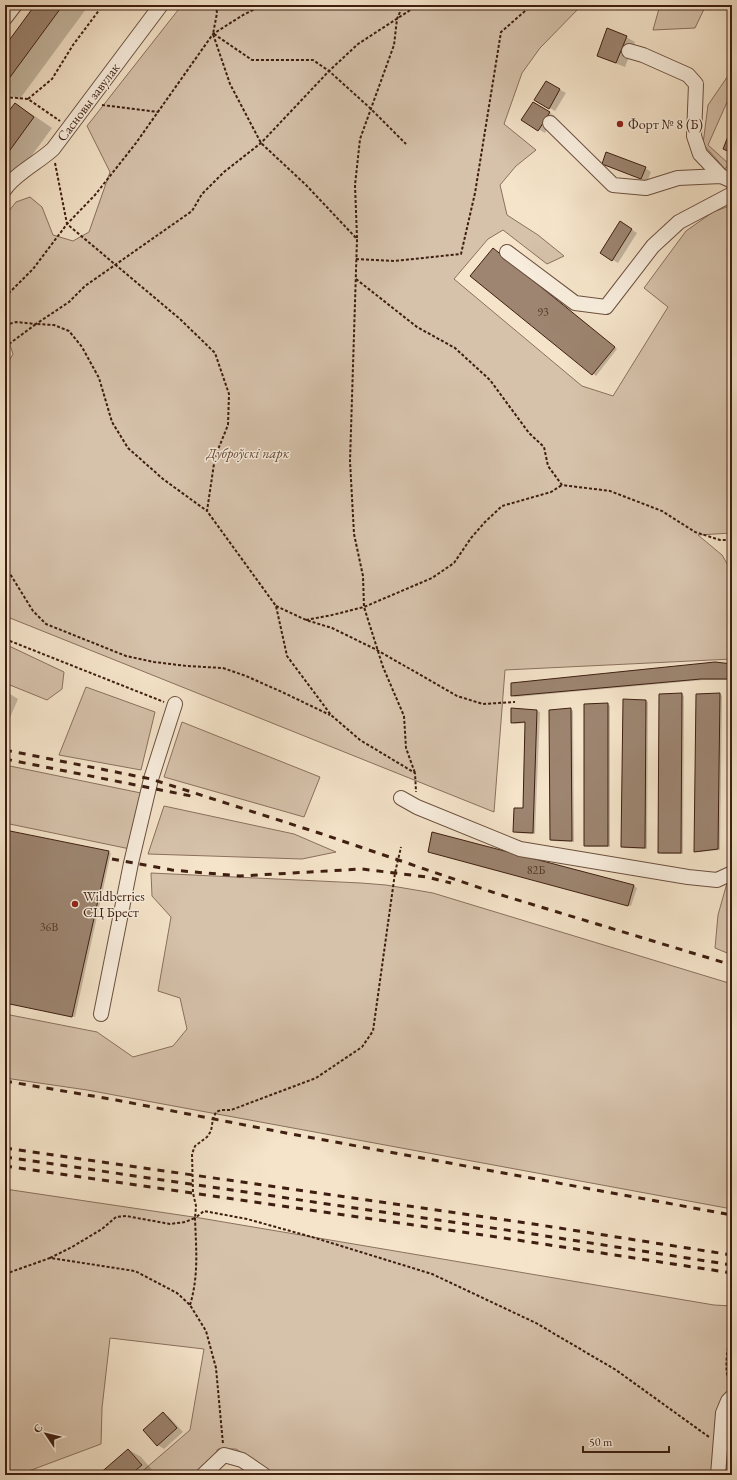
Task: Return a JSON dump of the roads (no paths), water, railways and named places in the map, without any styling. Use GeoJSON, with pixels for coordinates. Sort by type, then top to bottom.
{"type":"FeatureCollection","features":[{"type":"Feature","properties":{"kind":"street"},"geometry":{"type":"LineString","coordinates":[[5,18],[15,5]]}},
{"type":"Feature","properties":{"kind":"street","name":"Сасновы завулак"},"geometry":{"type":"LineString","coordinates":[[5,189],[10,182],[42,159],[53,149],[161,5]]}},
{"type":"Feature","properties":{"kind":"street"},"geometry":{"type":"LineString","coordinates":[[629,52],[643,55],[688,75],[696,84],[694,136],[700,154],[726,179]]}},
{"type":"Feature","properties":{"kind":"street"},"geometry":{"type":"LineString","coordinates":[[550,123],[613,185],[646,188],[678,178],[726,179]]}},
{"type":"Feature","properties":{"kind":"street"},"geometry":{"type":"LineString","coordinates":[[507,252],[575,303],[606,307],[653,246],[679,222],[732,194]]}},
{"type":"Feature","properties":{"kind":"street"},"geometry":{"type":"LineString","coordinates":[[101,1014],[133,855],[151,779],[175,705]]}},
{"type":"Feature","properties":{"kind":"street"},"geometry":{"type":"LineString","coordinates":[[401,798],[417,807],[520,849],[688,877],[717,880],[732,874]]}},
{"type":"Feature","properties":{"kind":"street"},"geometry":{"type":"LineString","coordinates":[[718,1475],[723,1413],[728,1401],[732,1397]]}},
{"type":"Feature","properties":{"kind":"street"},"geometry":{"type":"LineString","coordinates":[[203,1475],[224,1455],[242,1460],[264,1475]]}},
{"type":"Feature","properties":{"kind":"railway"},"geometry":{"type":"LineString","coordinates":[[5,750],[151,779],[319,833],[498,894],[732,965]]}},
{"type":"Feature","properties":{"kind":"railway"},"geometry":{"type":"LineString","coordinates":[[5,759],[191,796]]}},
{"type":"Feature","properties":{"kind":"railway"},"geometry":{"type":"LineString","coordinates":[[112,859],[172,870],[240,876],[362,869],[427,877],[451,883]]}},
{"type":"Feature","properties":{"kind":"railway"},"geometry":{"type":"LineString","coordinates":[[5,1081],[116,1100],[286,1133],[732,1215]]}},
{"type":"Feature","properties":{"kind":"railway"},"geometry":{"type":"LineString","coordinates":[[5,1148],[527,1223],[732,1255]]}},
{"type":"Feature","properties":{"kind":"railway"},"geometry":{"type":"LineString","coordinates":[[5,1157],[520,1232],[732,1265]]}},
{"type":"Feature","properties":{"kind":"railway"},"geometry":{"type":"LineString","coordinates":[[5,1166],[517,1240],[732,1273]]}},
{"type":"Feature","properties":{"kind":"place","name":"Форт № 8 (Б)"},"geometry":{"type":"Point","coordinates":[620,124]}},
{"type":"Feature","properties":{"kind":"place","name":"Wildberries СЦ Брест"},"geometry":{"type":"Point","coordinates":[75,904]}},
{"type":"Feature","properties":{"kind":"park label","name":"Дуброўскі парк"},"geometry":{"type":"Point","coordinates":[248,453]}}]}
